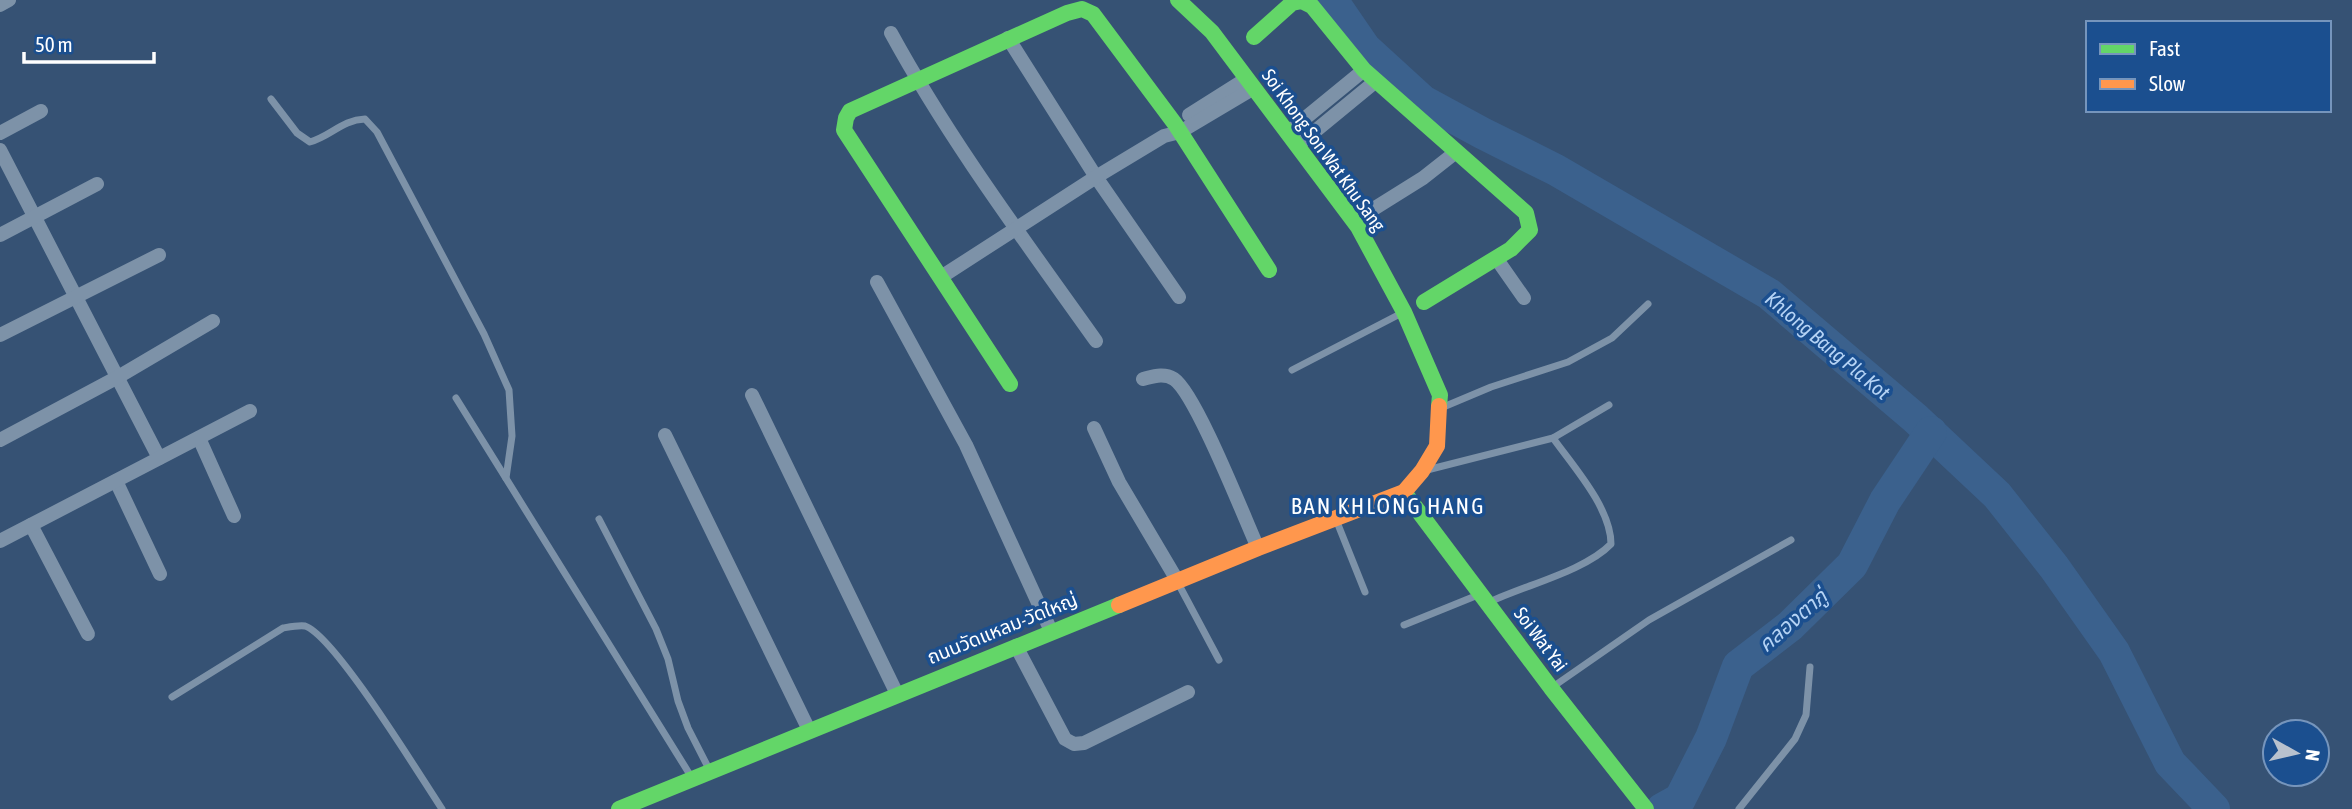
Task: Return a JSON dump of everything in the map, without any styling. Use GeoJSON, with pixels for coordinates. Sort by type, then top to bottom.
{"type":"FeatureCollection","features":[{"type":"Feature","properties":{"kind":"street"},"geometry":{"type":"LineString","coordinates":[[0,5],[9,0]]}},
{"type":"Feature","properties":{"kind":"street","name":"Soi Khong Son Wat Khu Sang"},"geometry":{"type":"LineString","coordinates":[[1178,0],[1212,32],[1358,227],[1404,312],[1440,395],[1441,408],[1437,446],[1422,471],[1404,492]]}},
{"type":"Feature","properties":{"kind":"street"},"geometry":{"type":"LineString","coordinates":[[1254,37],[1292,3],[1302,1],[1312,6],[1370,76],[1526,213],[1530,230],[1511,249],[1424,302]]}},
{"type":"Feature","properties":{"kind":"street"},"geometry":{"type":"LineString","coordinates":[[1010,384],[844,130],[850,111],[1008,38],[1067,13],[1082,9],[1093,14],[1269,270]]}},
{"type":"Feature","properties":{"kind":"street"},"geometry":{"type":"LineString","coordinates":[[891,33],[916,79],[1096,341]]}},
{"type":"Feature","properties":{"kind":"street"},"geometry":{"type":"LineString","coordinates":[[1008,38],[1096,177],[1179,297]]}},
{"type":"Feature","properties":{"kind":"street"},"geometry":{"type":"LineString","coordinates":[[1292,139],[1370,76]]}},
{"type":"Feature","properties":{"kind":"street"},"geometry":{"type":"LineString","coordinates":[[941,277],[1096,177],[1250,83]]}},
{"type":"Feature","properties":{"kind":"street"},"geometry":{"type":"LineString","coordinates":[[0,133],[41,111]]}},
{"type":"Feature","properties":{"kind":"street"},"geometry":{"type":"LineString","coordinates":[[0,150],[159,458]]}},
{"type":"Feature","properties":{"kind":"street"},"geometry":{"type":"LineString","coordinates":[[1375,208],[1423,178],[1456,152]]}},
{"type":"Feature","properties":{"kind":"street"},"geometry":{"type":"LineString","coordinates":[[0,235],[97,184]]}},
{"type":"Feature","properties":{"kind":"street"},"geometry":{"type":"LineString","coordinates":[[0,335],[159,255]]}},
{"type":"Feature","properties":{"kind":"street"},"geometry":{"type":"LineString","coordinates":[[1496,258],[1524,298]]}},
{"type":"Feature","properties":{"kind":"street"},"geometry":{"type":"LineString","coordinates":[[877,282],[966,445],[1051,631]]}},
{"type":"Feature","properties":{"kind":"street"},"geometry":{"type":"LineString","coordinates":[[0,440],[118,377],[214,321]]}},
{"type":"Feature","properties":{"kind":"street"},"geometry":{"type":"LineString","coordinates":[[1143,379],[1163,374],[1176,380],[1195,406],[1258,548]]}},
{"type":"Feature","properties":{"kind":"street"},"geometry":{"type":"LineString","coordinates":[[752,395],[897,694]]}},
{"type":"Feature","properties":{"kind":"street"},"geometry":{"type":"LineString","coordinates":[[0,541],[250,411]]}},
{"type":"Feature","properties":{"kind":"street"},"geometry":{"type":"LineString","coordinates":[[1094,428],[1119,482],[1177,580]]}},
{"type":"Feature","properties":{"kind":"street"},"geometry":{"type":"LineString","coordinates":[[665,435],[808,730]]}},
{"type":"Feature","properties":{"kind":"street"},"geometry":{"type":"LineString","coordinates":[[200,438],[234,516]]}},
{"type":"Feature","properties":{"kind":"street"},"geometry":{"type":"LineString","coordinates":[[116,481],[160,574]]}},
{"type":"Feature","properties":{"kind":"street","name":"ถนนวัดแหลม-วัดใหญ่"},"geometry":{"type":"LineString","coordinates":[[619,809],[1177,580],[1404,492]]}},
{"type":"Feature","properties":{"kind":"street","name":"Soi Wat Yai"},"geometry":{"type":"LineString","coordinates":[[1404,492],[1551,688],[1646,808]]}},
{"type":"Feature","properties":{"kind":"street"},"geometry":{"type":"LineString","coordinates":[[31,525],[88,634]]}},
{"type":"Feature","properties":{"kind":"street"},"geometry":{"type":"LineString","coordinates":[[1016,646],[1065,739],[1074,744],[1084,743],[1188,692]]}},
{"type":"Feature","properties":{"kind":"lane"},"geometry":{"type":"LineString","coordinates":[[271,99],[298,133],[310,142],[352,120],[365,119],[377,132],[484,334],[509,390],[512,436],[506,478]]}},
{"type":"Feature","properties":{"kind":"lane"},"geometry":{"type":"LineString","coordinates":[[1441,408],[1491,387],[1568,362],[1612,338],[1648,304]]}},
{"type":"Feature","properties":{"kind":"lane"},"geometry":{"type":"LineString","coordinates":[[1292,370],[1404,312]]}},
{"type":"Feature","properties":{"kind":"lane"},"geometry":{"type":"LineString","coordinates":[[456,398],[692,779]]}},
{"type":"Feature","properties":{"kind":"lane"},"geometry":{"type":"LineString","coordinates":[[1422,471],[1553,438],[1609,405]]}},
{"type":"Feature","properties":{"kind":"lane"},"geometry":{"type":"LineString","coordinates":[[1404,625],[1565,572],[1611,544],[1611,532],[1597,500],[1553,438]]}},
{"type":"Feature","properties":{"kind":"lane"},"geometry":{"type":"LineString","coordinates":[[1335,518],[1365,592]]}},
{"type":"Feature","properties":{"kind":"lane"},"geometry":{"type":"LineString","coordinates":[[599,519],[656,629],[668,659],[688,728],[710,771]]}},
{"type":"Feature","properties":{"kind":"lane"},"geometry":{"type":"LineString","coordinates":[[1551,688],[1649,621],[1791,540]]}},
{"type":"Feature","properties":{"kind":"lane"},"geometry":{"type":"LineString","coordinates":[[1177,580],[1219,660]]}},
{"type":"Feature","properties":{"kind":"lane"},"geometry":{"type":"LineString","coordinates":[[172,697],[283,628],[304,626],[326,641],[359,685],[442,809]]}},
{"type":"Feature","properties":{"kind":"lane"},"geometry":{"type":"LineString","coordinates":[[1739,809],[1795,739],[1806,715],[1810,667]]}},
{"type":"Feature","properties":{"kind":"waterway","name":"Khlong Bang Pla Kot"},"geometry":{"type":"LineString","coordinates":[[1332,0],[1365,48],[1423,101],[1556,170],[1769,294],[1915,418],[1997,495],[2054,567],[2114,652],[2170,763],[2214,809]]}},
{"type":"Feature","properties":{"kind":"waterway","name":"คลองตาภู่"},"geometry":{"type":"LineString","coordinates":[[1662,809],[1680,799],[1711,738],[1738,666],[1790,626],[1852,565],[1885,501],[1931,432]]}},
{"type":"Feature","properties":{"kind":"traffic: fast"},"geometry":{"type":"LineString","coordinates":[[1178,0],[1212,32],[1358,227],[1404,312],[1440,395],[1439,406]]}},
{"type":"Feature","properties":{"kind":"traffic: fast"},"geometry":{"type":"LineString","coordinates":[[1254,37],[1292,3],[1302,1],[1312,6],[1364,70],[1526,213],[1530,230],[1511,249],[1424,302]]}},
{"type":"Feature","properties":{"kind":"traffic: fast"},"geometry":{"type":"LineString","coordinates":[[1010,384],[844,130],[850,111],[1067,13],[1082,9],[1093,14],[1175,124],[1269,270]]}},
{"type":"Feature","properties":{"kind":"traffic: fast"},"geometry":{"type":"LineString","coordinates":[[1404,492],[1646,809]]}},
{"type":"Feature","properties":{"kind":"traffic: fast"},"geometry":{"type":"LineString","coordinates":[[619,809],[1119,605]]}},
{"type":"Feature","properties":{"kind":"traffic: slow"},"geometry":{"type":"LineString","coordinates":[[1119,605],[1404,492],[1422,471],[1437,446],[1439,406]]}},
{"type":"Feature","properties":{"kind":"district","name":"BAN KHLONG HANG"},"geometry":{"type":"Point","coordinates":[1388,506]}}]}
